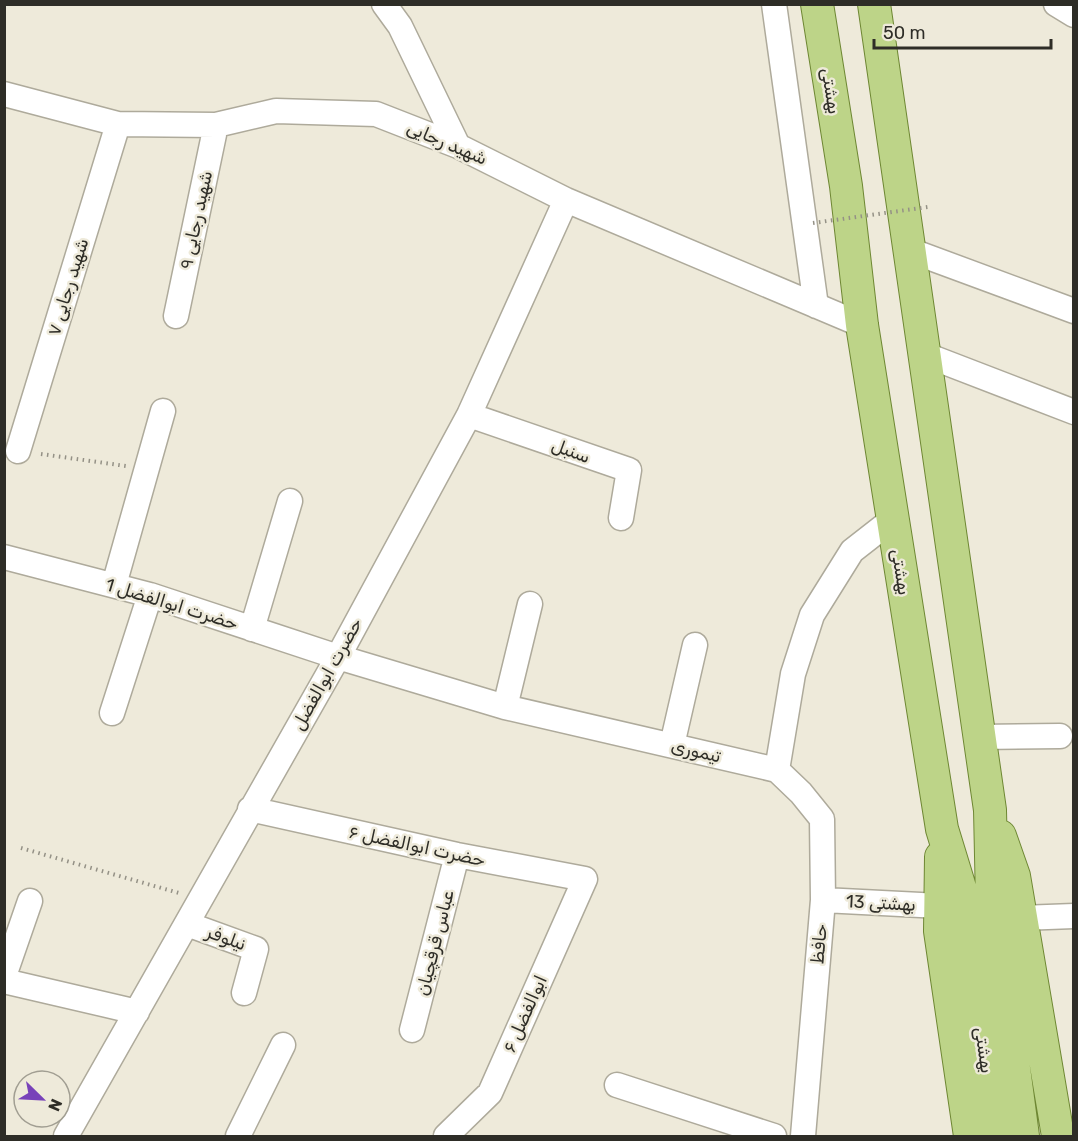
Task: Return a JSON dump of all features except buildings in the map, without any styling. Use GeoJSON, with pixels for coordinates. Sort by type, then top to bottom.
{"type":"FeatureCollection","features":[{"type":"Feature","properties":{"kind":"main road","name":"بهشتی"},"geometry":{"type":"LineString","coordinates":[[817,4],[846,186],[862,325],[942,829],[964,901],[996,1137]]}},
{"type":"Feature","properties":{"kind":"main road","name":"بهشتی"},"geometry":{"type":"LineString","coordinates":[[874,4],[990,810],[992,902],[1023,1137]]}},
{"type":"Feature","properties":{"kind":"main road"},"geometry":{"type":"LineString","coordinates":[[990,810],[1014,876],[1058,1137]]}},
{"type":"Feature","properties":{"kind":"main road"},"geometry":{"type":"LineString","coordinates":[[942,829],[940,931],[970,1137]]}},
{"type":"Feature","properties":{"kind":"street"},"geometry":{"type":"LineString","coordinates":[[384,4],[400,26],[458,146]]}},
{"type":"Feature","properties":{"kind":"street"},"geometry":{"type":"LineString","coordinates":[[774,4],[816,306]]}},
{"type":"Feature","properties":{"kind":"street"},"geometry":{"type":"LineString","coordinates":[[1056,4],[1074,15]]}},
{"type":"Feature","properties":{"kind":"street","name":"شهید رجایی"},"geometry":{"type":"LineString","coordinates":[[4,94],[118,123],[216,124],[276,111],[376,114],[458,146],[566,200],[862,325]]}},
{"type":"Feature","properties":{"kind":"street","name":"شهید رجایی ۷"},"geometry":{"type":"LineString","coordinates":[[18,451],[118,123]]}},
{"type":"Feature","properties":{"kind":"street","name":"شهید رجایی ۹"},"geometry":{"type":"LineString","coordinates":[[176,316],[216,124]]}},
{"type":"Feature","properties":{"kind":"street","name":"حضرت ابوالفضل"},"geometry":{"type":"LineString","coordinates":[[66,1137],[338,657],[469,415],[566,200]]}},
{"type":"Feature","properties":{"kind":"street"},"geometry":{"type":"LineString","coordinates":[[909,250],[1074,312]]}},
{"type":"Feature","properties":{"kind":"street"},"geometry":{"type":"LineString","coordinates":[[926,355],[1074,412]]}},
{"type":"Feature","properties":{"kind":"street"},"geometry":{"type":"LineString","coordinates":[[114,585],[163,411]]}},
{"type":"Feature","properties":{"kind":"street","name":"سنبل"},"geometry":{"type":"LineString","coordinates":[[469,415],[628,470],[621,518]]}},
{"type":"Feature","properties":{"kind":"street"},"geometry":{"type":"LineString","coordinates":[[252,628],[290,501]]}},
{"type":"Feature","properties":{"kind":"street"},"geometry":{"type":"LineString","coordinates":[[777,770],[793,674],[812,615],[852,551],[893,519]]}},
{"type":"Feature","properties":{"kind":"street","name":"حضرت ابوالفضل 1"},"geometry":{"type":"LineString","coordinates":[[4,557],[150,595],[338,657]]}},
{"type":"Feature","properties":{"kind":"street"},"geometry":{"type":"LineString","coordinates":[[112,713],[150,595]]}},
{"type":"Feature","properties":{"kind":"street"},"geometry":{"type":"LineString","coordinates":[[505,707],[530,604]]}},
{"type":"Feature","properties":{"kind":"street"},"geometry":{"type":"LineString","coordinates":[[672,746],[695,645]]}},
{"type":"Feature","properties":{"kind":"street","name":"تیموری"},"geometry":{"type":"LineString","coordinates":[[338,657],[505,707],[777,770]]}},
{"type":"Feature","properties":{"kind":"street"},"geometry":{"type":"LineString","coordinates":[[980,736],[1060,736]]}},
{"type":"Feature","properties":{"kind":"street","name":"حافظ"},"geometry":{"type":"LineString","coordinates":[[777,770],[801,793],[822,819],[823,900],[803,1137]]}},
{"type":"Feature","properties":{"kind":"street","name":"حضرت ابوالفضل ۶"},"geometry":{"type":"LineString","coordinates":[[250,810],[457,855],[585,879]]}},
{"type":"Feature","properties":{"kind":"street","name":"عباس قرقچیان"},"geometry":{"type":"LineString","coordinates":[[412,1030],[457,855]]}},
{"type":"Feature","properties":{"kind":"street","name":"ابوالفضل ۶"},"geometry":{"type":"LineString","coordinates":[[446,1137],[490,1093],[585,879]]}},
{"type":"Feature","properties":{"kind":"street","name":"بهشتی 13"},"geometry":{"type":"LineString","coordinates":[[823,900],[940,906]]}},
{"type":"Feature","properties":{"kind":"street"},"geometry":{"type":"LineString","coordinates":[[4,976],[30,901]]}},
{"type":"Feature","properties":{"kind":"street"},"geometry":{"type":"LineString","coordinates":[[1021,918],[1074,916]]}},
{"type":"Feature","properties":{"kind":"street","name":"نیلوفر"},"geometry":{"type":"LineString","coordinates":[[187,924],[256,949],[244,993]]}},
{"type":"Feature","properties":{"kind":"street"},"geometry":{"type":"LineString","coordinates":[[4,981],[137,1012]]}},
{"type":"Feature","properties":{"kind":"street"},"geometry":{"type":"LineString","coordinates":[[238,1137],[283,1045]]}},
{"type":"Feature","properties":{"kind":"street"},"geometry":{"type":"LineString","coordinates":[[617,1085],[774,1137]]}},
{"type":"Feature","properties":{"kind":"path"},"geometry":{"type":"LineString","coordinates":[[813,223],[928,207]]}},
{"type":"Feature","properties":{"kind":"path"},"geometry":{"type":"LineString","coordinates":[[18,451],[147,469]]}},
{"type":"Feature","properties":{"kind":"path"},"geometry":{"type":"LineString","coordinates":[[21,848],[201,900]]}}]}
